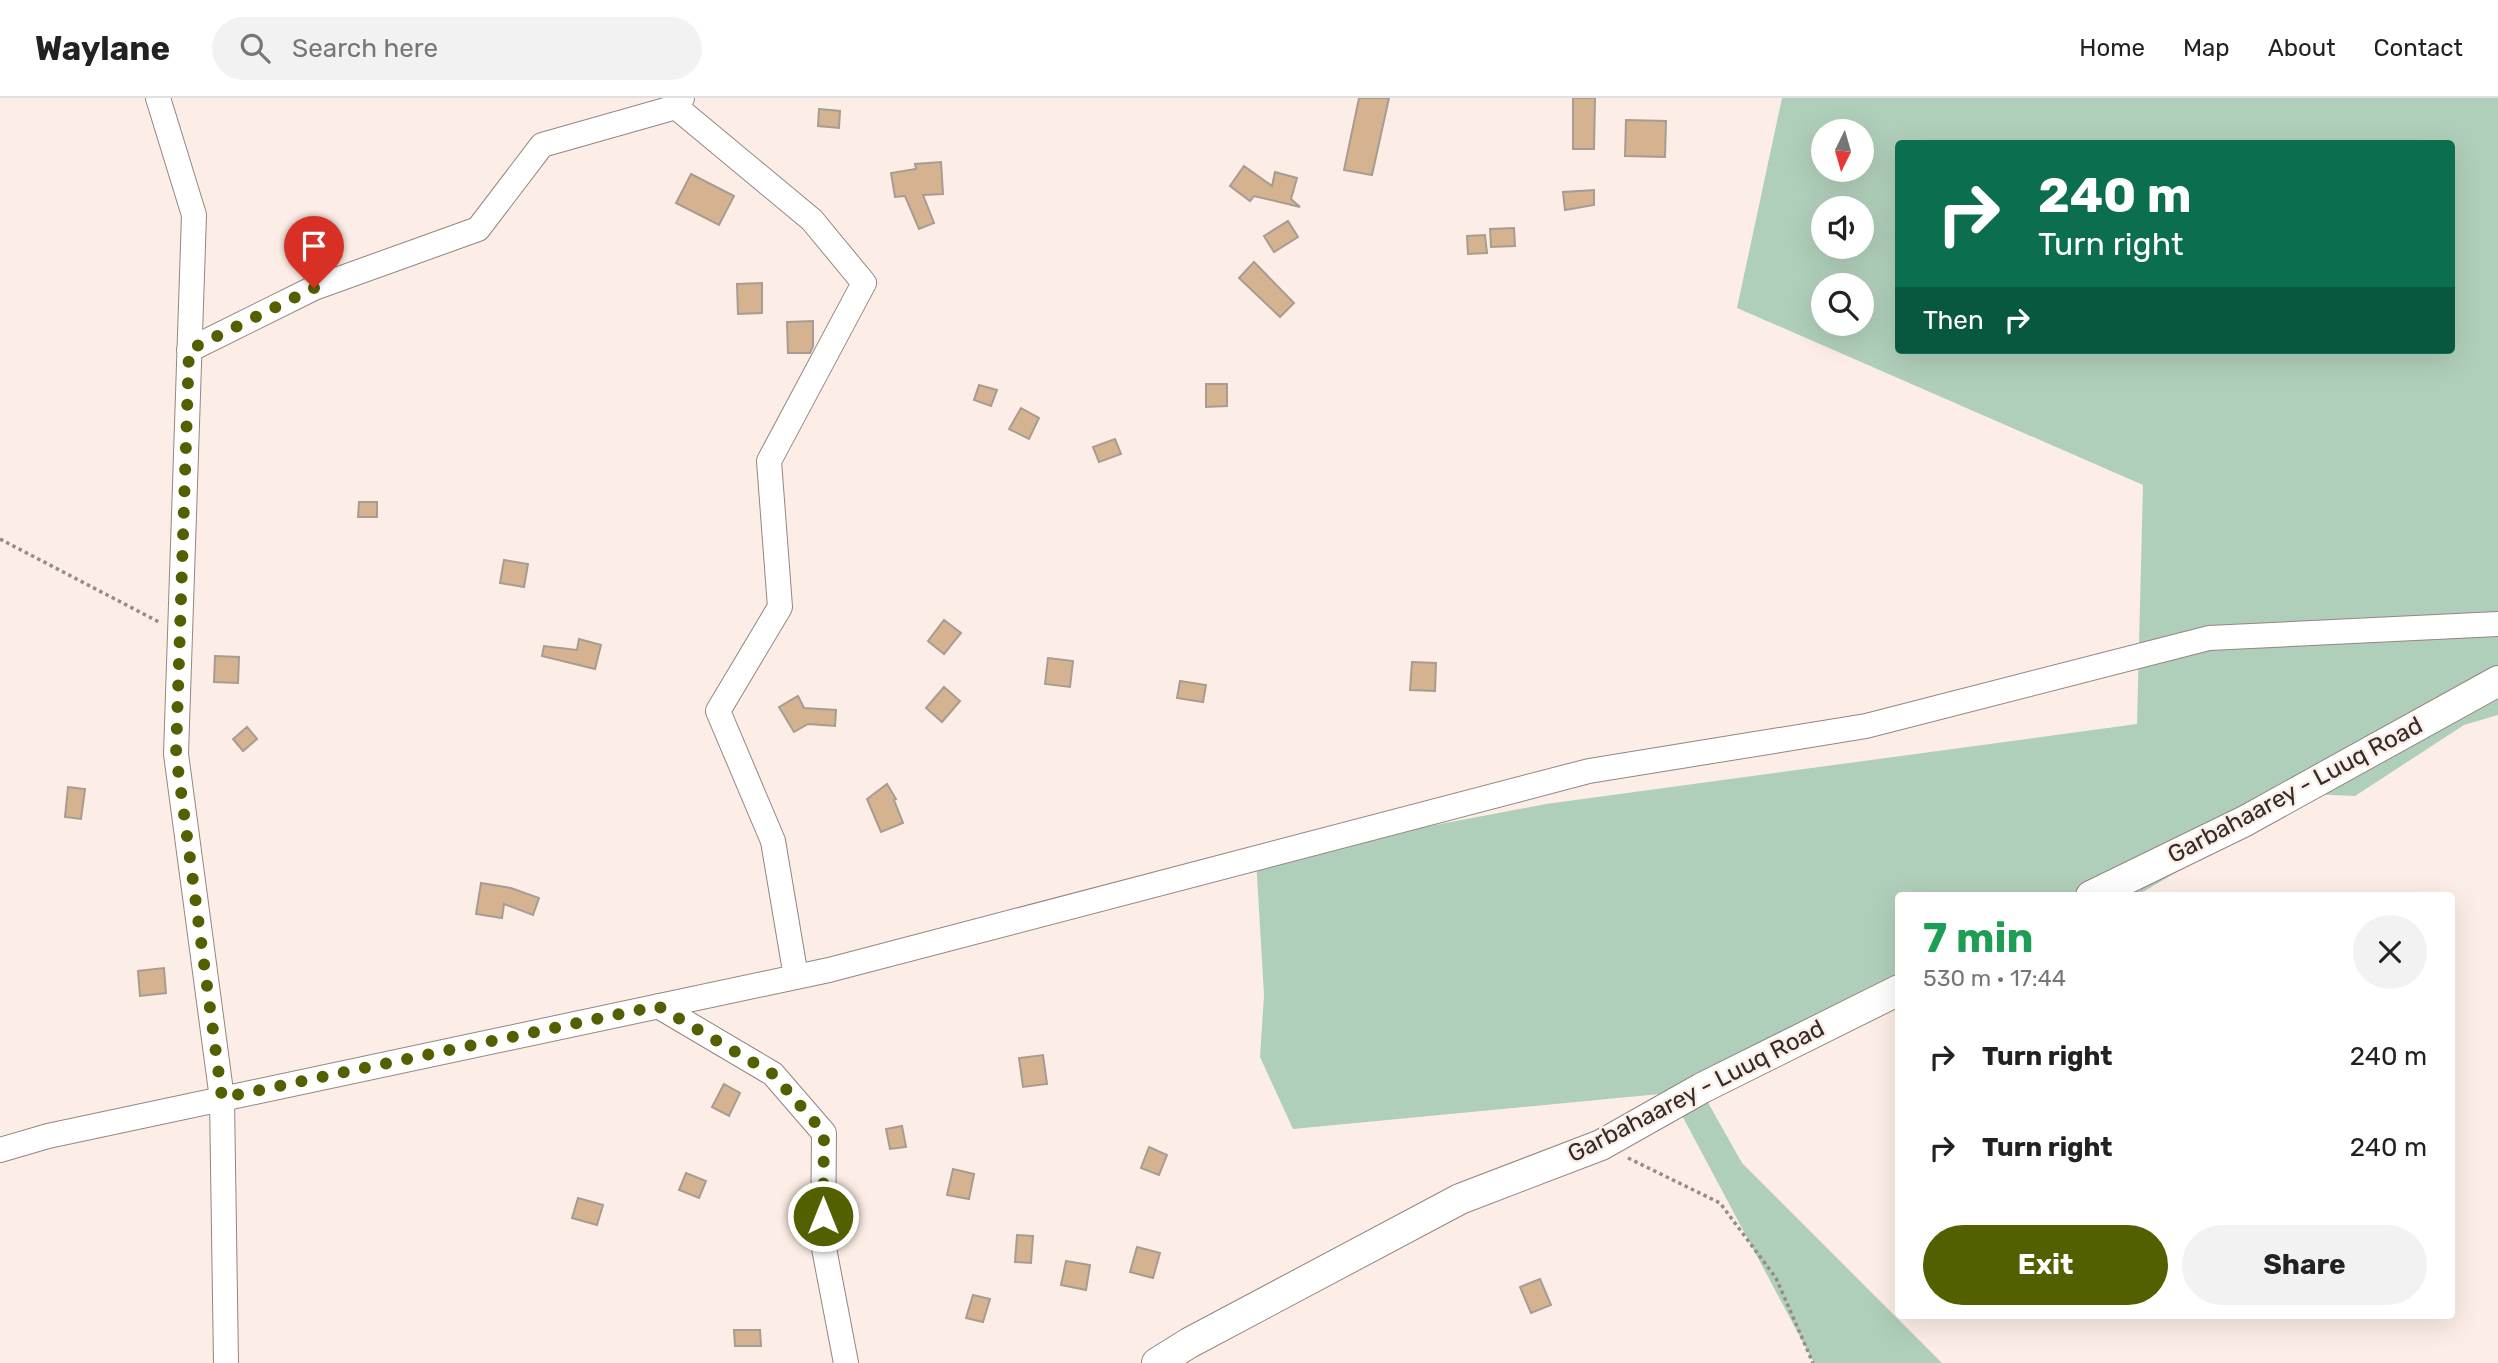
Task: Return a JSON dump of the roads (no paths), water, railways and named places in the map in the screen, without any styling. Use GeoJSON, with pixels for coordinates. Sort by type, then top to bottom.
{"type":"FeatureCollection","features":[{"type":"Feature","properties":{"kind":"street"},"geometry":{"type":"LineString","coordinates":[[158,98],[194,215],[176,754],[222,1098],[226,1363]]}},
{"type":"Feature","properties":{"kind":"street"},"geometry":{"type":"LineString","coordinates":[[189,350],[314,288],[478,229],[542,145],[679,103],[812,220],[863,283],[769,461],[780,607],[718,711],[772,841],[796,977]]}},
{"type":"Feature","properties":{"kind":"street"},"geometry":{"type":"LineString","coordinates":[[0,1150],[48,1136],[222,1098],[796,977],[1589,771],[1866,726],[2209,638],[2498,624]]}},
{"type":"Feature","properties":{"kind":"street","name":"Garbahaarey - Luuq Road"},"geometry":{"type":"LineString","coordinates":[[2099,892],[2245,821],[2498,681]]}},
{"type":"Feature","properties":{"kind":"street","name":"Garbahaarey - Luuq Road"},"geometry":{"type":"LineString","coordinates":[[1157,1363],[1460,1199],[1601,1145],[1702,1088],[1895,992]]}},
{"type":"Feature","properties":{"kind":"street"},"geometry":{"type":"LineString","coordinates":[[658,1006],[773,1074],[824,1133],[823,1243],[846,1363]]}}]}
